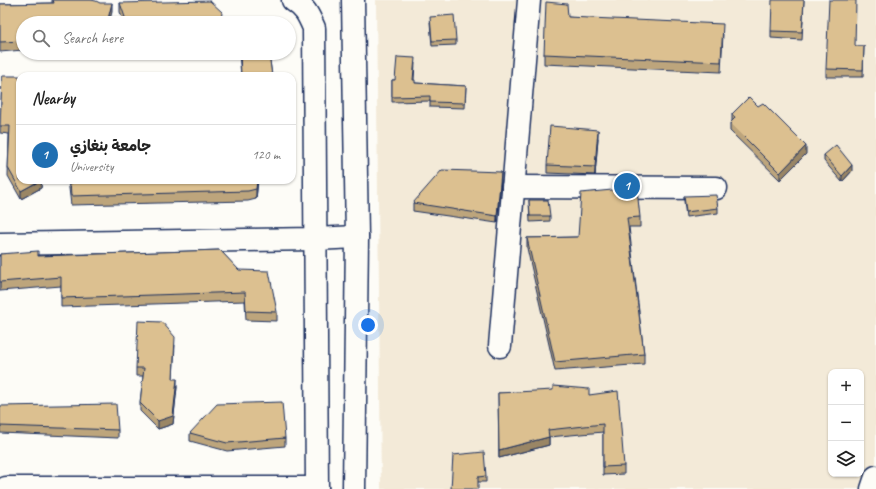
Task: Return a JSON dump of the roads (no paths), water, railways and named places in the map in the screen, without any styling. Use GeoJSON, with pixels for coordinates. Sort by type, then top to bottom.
{"type":"FeatureCollection","features":[{"type":"Feature","properties":{"kind":"street"},"geometry":{"type":"LineString","coordinates":[[6,488],[317,488],[314,28],[303,7],[292,0]]}},
{"type":"Feature","properties":{"kind":"street"},"geometry":{"type":"LineString","coordinates":[[353,0],[357,237],[354,489]]}},
{"type":"Feature","properties":{"kind":"street"},"geometry":{"type":"LineString","coordinates":[[500,346],[529,0]]}},
{"type":"Feature","properties":{"kind":"street"},"geometry":{"type":"LineString","coordinates":[[513,187],[716,188]]}},
{"type":"Feature","properties":{"kind":"street"},"geometry":{"type":"LineString","coordinates":[[0,244],[357,237]]}},
{"type":"Feature","properties":{"kind":"street"},"geometry":{"type":"LineString","coordinates":[[872,489],[876,477]]}},
{"type":"Feature","properties":{"kind":"place","name":"جامعة بنغازي"},"geometry":{"type":"Point","coordinates":[627,186]}}]}
